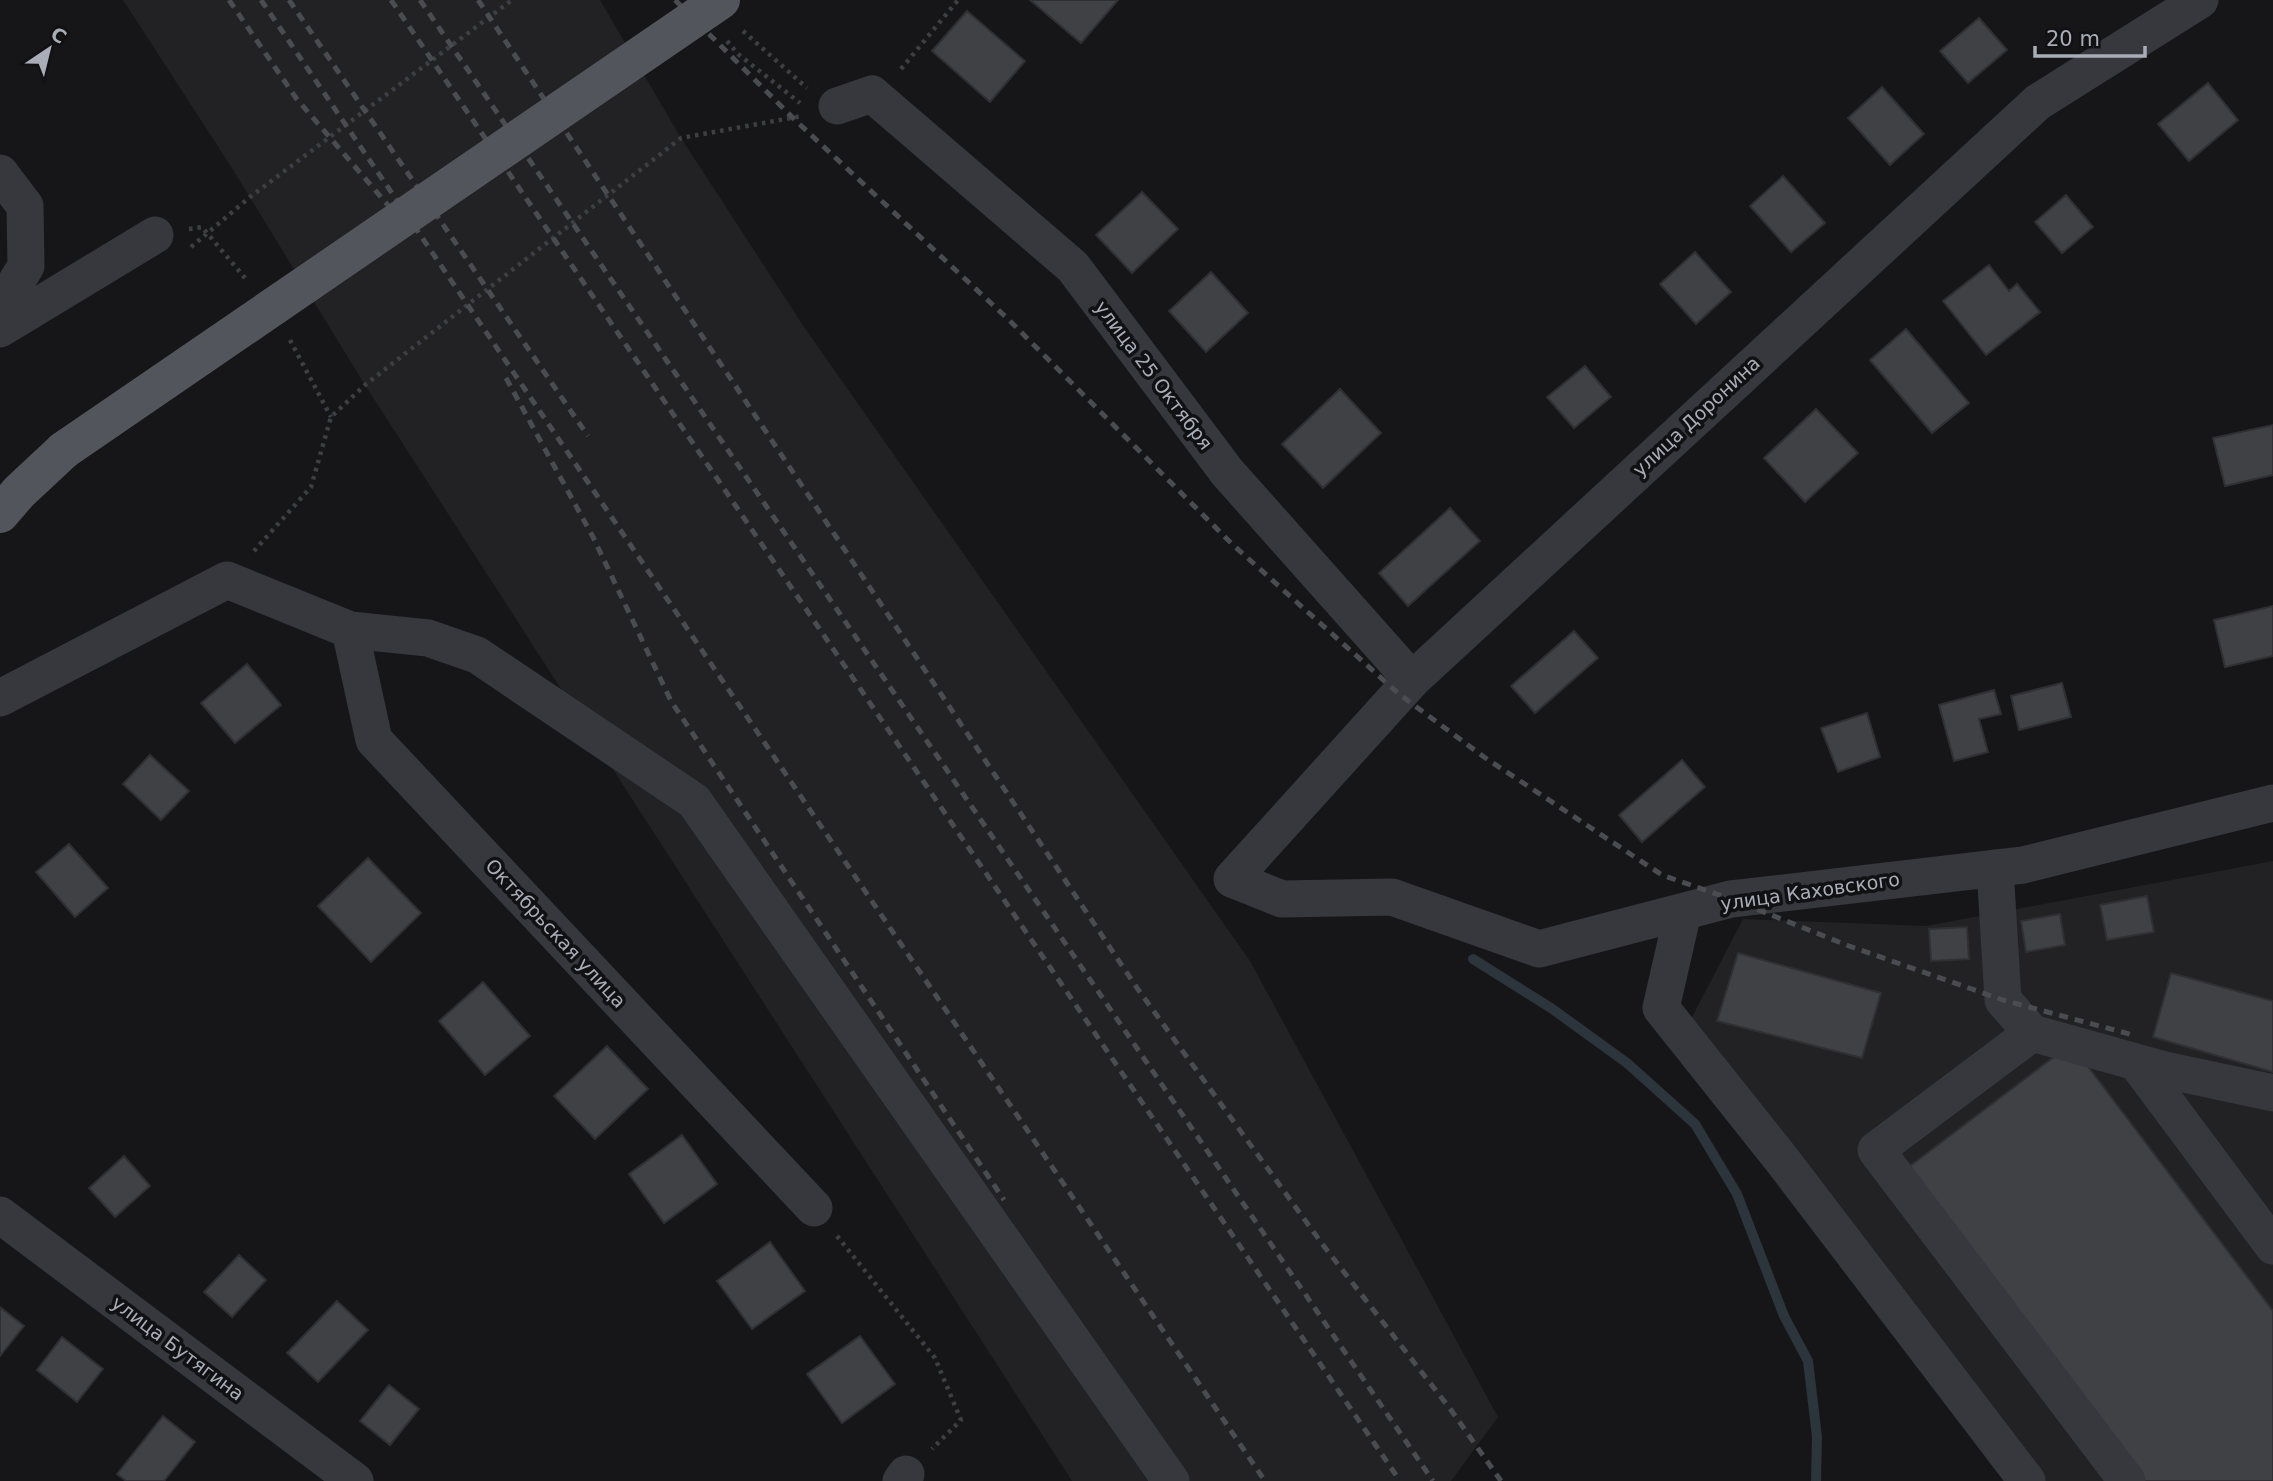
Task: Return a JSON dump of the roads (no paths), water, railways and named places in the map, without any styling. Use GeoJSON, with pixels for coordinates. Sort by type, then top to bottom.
{"type":"FeatureCollection","features":[{"type":"Feature","properties":{"kind":"main road"},"geometry":{"type":"LineString","coordinates":[[0,514],[19,492],[64,450],[728,21]]}},
{"type":"Feature","properties":{"kind":"street","name":"улица Доронина"},"geometry":{"type":"LineString","coordinates":[[1232,879],[1412,680],[2038,102],[2200,0]]}},
{"type":"Feature","properties":{"kind":"street","name":"улица 25 Октября"},"geometry":{"type":"LineString","coordinates":[[820,104],[872,94],[1073,267],[1227,472],[1412,680]]}},
{"type":"Feature","properties":{"kind":"street"},"geometry":{"type":"LineString","coordinates":[[0,173],[25,206],[26,266],[0,309]]}},
{"type":"Feature","properties":{"kind":"street"},"geometry":{"type":"LineString","coordinates":[[0,329],[155,235]]}},
{"type":"Feature","properties":{"kind":"street"},"geometry":{"type":"LineString","coordinates":[[0,698],[227,580],[351,630],[428,638],[477,655],[694,801],[1171,1481]]}},
{"type":"Feature","properties":{"kind":"street","name":"Октябрьская улица"},"geometry":{"type":"LineString","coordinates":[[351,630],[374,740],[814,1208]]}},
{"type":"Feature","properties":{"kind":"street","name":"улица Каховского"},"geometry":{"type":"LineString","coordinates":[[1232,879],[1282,899],[1392,897],[1539,949],[1731,899],[2023,864],[2273,803]]}},
{"type":"Feature","properties":{"kind":"street"},"geometry":{"type":"LineString","coordinates":[[1995,868],[2003,1000],[2032,1033],[2136,1062],[2273,1093]]}},
{"type":"Feature","properties":{"kind":"street"},"geometry":{"type":"LineString","coordinates":[[1683,912],[1661,1008],[1782,1160],[2027,1481]]}},
{"type":"Feature","properties":{"kind":"street"},"geometry":{"type":"LineString","coordinates":[[2032,1033],[1876,1150],[2127,1481]]}},
{"type":"Feature","properties":{"kind":"street"},"geometry":{"type":"LineString","coordinates":[[2136,1062],[2273,1246]]}},
{"type":"Feature","properties":{"kind":"street","name":"улица Бутягина"},"geometry":{"type":"LineString","coordinates":[[0,1215],[355,1481]]}},
{"type":"Feature","properties":{"kind":"waterway"},"geometry":{"type":"LineString","coordinates":[[1473,959],[1551,1008],[1627,1063],[1695,1124],[1737,1194],[1784,1316],[1808,1361],[1817,1437],[1816,1481]]}},
{"type":"Feature","properties":{"kind":"railway"},"geometry":{"type":"LineString","coordinates":[[229,0],[296,98],[399,218]]}},
{"type":"Feature","properties":{"kind":"railway"},"geometry":{"type":"LineString","coordinates":[[261,0],[1265,1481]]}},
{"type":"Feature","properties":{"kind":"railway"},"geometry":{"type":"LineString","coordinates":[[289,0],[588,436]]}},
{"type":"Feature","properties":{"kind":"railway"},"geometry":{"type":"LineString","coordinates":[[391,0],[1400,1481]]}},
{"type":"Feature","properties":{"kind":"railway"},"geometry":{"type":"LineString","coordinates":[[420,0],[1433,1481]]}},
{"type":"Feature","properties":{"kind":"railway"},"geometry":{"type":"LineString","coordinates":[[478,0],[1137,988],[1323,1245],[1451,1410],[1501,1481]]}},
{"type":"Feature","properties":{"kind":"railway"},"geometry":{"type":"LineString","coordinates":[[675,0],[794,119],[1009,320],[1232,544],[1399,694],[1484,757],[1662,875],[1849,946],[2003,1000],[2133,1035]]}},
{"type":"Feature","properties":{"kind":"railway"},"geometry":{"type":"LineString","coordinates":[[506,378],[593,537],[671,701],[1004,1200]]}}]}
